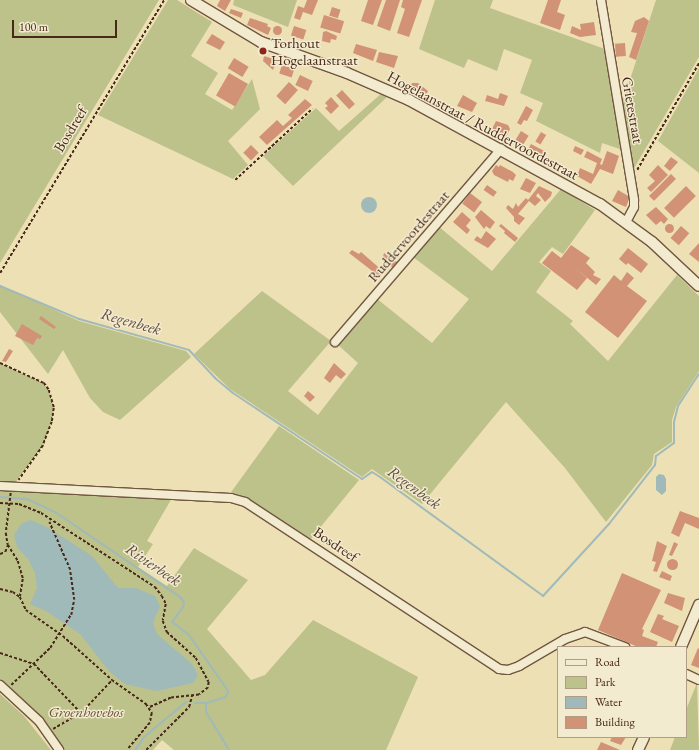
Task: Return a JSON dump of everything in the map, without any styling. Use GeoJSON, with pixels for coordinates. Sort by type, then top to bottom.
{"type":"FeatureCollection","features":[{"type":"Feature","properties":{"kind":"street","name":"Hogelaanstraat / Ruddervoordestraat"},"geometry":{"type":"LineString","coordinates":[[191,0],[261,42],[388,90],[600,204],[652,242],[699,286]]}},
{"type":"Feature","properties":{"kind":"street","name":"Grietestraat"},"geometry":{"type":"LineString","coordinates":[[601,0],[631,180],[634,207],[626,222]]}},
{"type":"Feature","properties":{"kind":"street","name":"Ruddervoordestraat"},"geometry":{"type":"LineString","coordinates":[[335,342],[501,150]]}},
{"type":"Feature","properties":{"kind":"street","name":"Bosdreef"},"geometry":{"type":"LineString","coordinates":[[0,486],[12,490],[231,498],[245,502],[498,669],[508,670],[519,666],[565,639],[585,632],[622,646]]}},
{"type":"Feature","properties":{"kind":"street"},"geometry":{"type":"LineString","coordinates":[[681,646],[699,605]]}},
{"type":"Feature","properties":{"kind":"street"},"geometry":{"type":"LineString","coordinates":[[687,674],[699,680]]}},
{"type":"Feature","properties":{"kind":"street"},"geometry":{"type":"LineString","coordinates":[[3,687],[30,711],[48,732],[59,750]]}},
{"type":"Feature","properties":{"kind":"street"},"geometry":{"type":"LineString","coordinates":[[638,750],[644,738]]}},
{"type":"Feature","properties":{"kind":"path","name":"Bosdreef"},"geometry":{"type":"LineString","coordinates":[[0,273],[164,0]]}},
{"type":"Feature","properties":{"kind":"path"},"geometry":{"type":"LineString","coordinates":[[631,180],[699,63]]}},
{"type":"Feature","properties":{"kind":"path"},"geometry":{"type":"LineString","coordinates":[[234,180],[312,109]]}},
{"type":"Feature","properties":{"kind":"path"},"geometry":{"type":"LineString","coordinates":[[0,363],[44,383],[49,390],[54,408],[52,422],[43,446],[12,490],[6,533],[8,545],[18,561],[24,579],[20,597]]}},
{"type":"Feature","properties":{"kind":"path"},"geometry":{"type":"LineString","coordinates":[[0,503],[11,502],[41,513],[48,520],[155,587],[166,604],[163,622],[167,632],[196,658],[209,678],[208,688],[199,695],[171,698],[149,708]]}},
{"type":"Feature","properties":{"kind":"path"},"geometry":{"type":"LineString","coordinates":[[3,687],[34,664],[61,635],[71,615],[74,588],[66,557],[48,520]]}},
{"type":"Feature","properties":{"kind":"path"},"geometry":{"type":"LineString","coordinates":[[0,554],[5,552],[8,545]]}},
{"type":"Feature","properties":{"kind":"path"},"geometry":{"type":"LineString","coordinates":[[0,589],[13,592],[20,597],[26,610],[61,635],[112,680],[149,708],[152,713],[150,723],[127,750]]}},
{"type":"Feature","properties":{"kind":"path"},"geometry":{"type":"LineString","coordinates":[[0,653],[34,664],[81,713]]}},
{"type":"Feature","properties":{"kind":"path"},"geometry":{"type":"LineString","coordinates":[[48,732],[81,713],[112,680]]}},
{"type":"Feature","properties":{"kind":"path"},"geometry":{"type":"LineString","coordinates":[[146,750],[189,707],[192,695]]}},
{"type":"Feature","properties":{"kind":"green space"},"geometry":{"type":"Polygon","coordinates":[[[0,0],[159,0],[0,263],[0,0]]]}},
{"type":"Feature","properties":{"kind":"green space"},"geometry":{"type":"Polygon","coordinates":[[[168,0],[177,0],[212,22],[191,56],[218,73],[205,94],[232,110],[252,79],[260,109],[228,141],[248,165],[233,179],[98,115],[168,0]]]}},
{"type":"Feature","properties":{"kind":"green space"},"geometry":{"type":"Polygon","coordinates":[[[234,0],[297,0],[288,27],[233,5],[234,0]]]}},
{"type":"Feature","properties":{"kind":"green space"},"geometry":{"type":"Polygon","coordinates":[[[435,0],[493,0],[490,8],[605,49],[623,150],[602,143],[600,153],[536,121],[543,103],[520,93],[532,60],[504,49],[497,71],[468,59],[464,68],[419,49],[435,0]]]}},
{"type":"Feature","properties":{"kind":"green space"},"geometry":{"type":"Polygon","coordinates":[[[656,0],[699,0],[699,57],[633,170],[622,104],[656,0]]]}},
{"type":"Feature","properties":{"kind":"green space"},"geometry":{"type":"Polygon","coordinates":[[[699,68],[699,173],[658,141],[699,68]]]}},
{"type":"Feature","properties":{"kind":"green space"},"geometry":{"type":"Polygon","coordinates":[[[382,93],[388,96],[293,186],[263,156],[316,108],[339,131],[382,93]]]}},
{"type":"Feature","properties":{"kind":"green space"},"geometry":{"type":"Polygon","coordinates":[[[561,189],[595,210],[563,254],[552,247],[539,262],[551,271],[536,292],[573,321],[570,324],[608,361],[677,275],[699,296],[699,371],[676,407],[672,420],[672,442],[654,454],[652,465],[606,522],[565,468],[506,402],[422,504],[372,469],[362,477],[230,389],[194,354],[262,291],[331,341],[288,391],[318,415],[358,363],[337,344],[376,298],[432,343],[469,299],[413,257],[438,226],[492,271],[561,189]]]}},
{"type":"Feature","properties":{"kind":"green space"},"geometry":{"type":"Polygon","coordinates":[[[0,285],[79,321],[186,351],[191,357],[120,420],[103,412],[90,398],[63,350],[48,374],[0,312],[0,285]]]}},
{"type":"Feature","properties":{"kind":"green space","name":"Groenhovebos"},"geometry":{"type":"Polygon","coordinates":[[[0,363],[44,383],[49,390],[54,408],[52,422],[43,446],[9,491],[172,498],[147,541],[153,544],[138,567],[167,586],[194,548],[248,580],[207,629],[251,680],[265,675],[313,620],[418,677],[386,750],[174,750],[162,740],[153,750],[65,750],[43,719],[0,680],[0,363]]]}},
{"type":"Feature","properties":{"kind":"green space"},"geometry":{"type":"Polygon","coordinates":[[[279,426],[359,480],[310,540],[229,495],[279,426]]]}},
{"type":"Feature","properties":{"kind":"green space"},"geometry":{"type":"Polygon","coordinates":[[[697,683],[699,750],[670,750],[675,738],[687,738],[687,708],[697,683]]]}},
{"type":"Feature","properties":{"kind":"green space"},"geometry":{"type":"Polygon","coordinates":[[[0,694],[24,716],[51,750],[0,750],[0,694]]]}},
{"type":"Feature","properties":{"kind":"water"},"geometry":{"type":"Polygon","coordinates":[[[369,197],[376,202],[377,205],[372,212],[369,213],[362,208],[361,205],[366,198],[369,197]]]}},
{"type":"Feature","properties":{"kind":"water"},"geometry":{"type":"Polygon","coordinates":[[[659,474],[664,475],[666,479],[666,491],[662,495],[656,490],[656,477],[659,474]]]}},
{"type":"Feature","properties":{"kind":"water"},"geometry":{"type":"Polygon","coordinates":[[[30,520],[47,527],[92,556],[118,588],[136,588],[155,596],[160,606],[153,623],[157,634],[192,664],[198,675],[193,683],[157,691],[125,684],[109,671],[80,634],[46,611],[30,604],[37,588],[35,573],[28,559],[17,547],[14,535],[21,524],[30,520]]]}},
{"type":"Feature","properties":{"kind":"building"},"geometry":{"type":"Polygon","coordinates":[[[220,0],[231,0],[225,11],[217,6],[220,0]]]}},
{"type":"Feature","properties":{"kind":"building"},"geometry":{"type":"Polygon","coordinates":[[[307,0],[318,0],[312,15],[303,12],[300,20],[294,18],[298,6],[304,8],[307,0]]]}},
{"type":"Feature","properties":{"kind":"building"},"geometry":{"type":"Polygon","coordinates":[[[368,0],[382,0],[373,25],[361,21],[368,0]]]}},
{"type":"Feature","properties":{"kind":"building"},"geometry":{"type":"Polygon","coordinates":[[[386,0],[400,0],[390,31],[377,26],[386,0]]]}},
{"type":"Feature","properties":{"kind":"building"},"geometry":{"type":"Polygon","coordinates":[[[403,0],[422,0],[409,37],[397,33],[405,9],[401,7],[403,0]]]}},
{"type":"Feature","properties":{"kind":"building"},"geometry":{"type":"Polygon","coordinates":[[[548,0],[561,0],[557,12],[565,15],[560,30],[540,23],[548,0]]]}},
{"type":"Feature","properties":{"kind":"building"},"geometry":{"type":"Polygon","coordinates":[[[332,7],[341,10],[338,18],[329,16],[332,7]]]}},
{"type":"Feature","properties":{"kind":"building"},"geometry":{"type":"Polygon","coordinates":[[[231,9],[243,13],[241,18],[229,13],[231,9]]]}},
{"type":"Feature","properties":{"kind":"building"},"geometry":{"type":"Polygon","coordinates":[[[324,15],[344,21],[340,34],[320,27],[324,15]]]}},
{"type":"Feature","properties":{"kind":"building"},"geometry":{"type":"Polygon","coordinates":[[[644,17],[649,21],[636,60],[629,57],[637,33],[631,32],[635,21],[644,17]]]}},
{"type":"Feature","properties":{"kind":"building"},"geometry":{"type":"Polygon","coordinates":[[[250,18],[268,24],[267,26],[271,28],[268,35],[247,25],[250,18]]]}},
{"type":"Feature","properties":{"kind":"building"},"geometry":{"type":"Polygon","coordinates":[[[594,22],[596,35],[580,37],[570,33],[572,26],[581,30],[580,24],[594,22]]]}},
{"type":"Feature","properties":{"kind":"building"},"geometry":{"type":"Polygon","coordinates":[[[277,25],[282,30],[277,35],[272,30],[277,25]]]}},
{"type":"Feature","properties":{"kind":"building"},"geometry":{"type":"Polygon","coordinates":[[[294,26],[306,30],[303,40],[291,36],[294,26]]]}},
{"type":"Feature","properties":{"kind":"building"},"geometry":{"type":"Polygon","coordinates":[[[326,31],[337,36],[336,40],[331,39],[330,43],[322,41],[323,32],[326,31]]]}},
{"type":"Feature","properties":{"kind":"building"},"geometry":{"type":"Polygon","coordinates":[[[212,34],[225,42],[220,50],[206,43],[212,34]]]}},
{"type":"Feature","properties":{"kind":"building"},"geometry":{"type":"Polygon","coordinates":[[[625,43],[626,56],[616,57],[615,44],[625,43]]]}},
{"type":"Feature","properties":{"kind":"building"},"geometry":{"type":"Polygon","coordinates":[[[356,44],[377,50],[373,61],[353,53],[356,44]]]}},
{"type":"Feature","properties":{"kind":"building"},"geometry":{"type":"Polygon","coordinates":[[[379,52],[398,56],[394,68],[376,62],[379,52]]]}},
{"type":"Feature","properties":{"kind":"building"},"geometry":{"type":"Polygon","coordinates":[[[264,56],[277,60],[273,70],[263,61],[264,56]]]}},
{"type":"Feature","properties":{"kind":"building"},"geometry":{"type":"Polygon","coordinates":[[[234,58],[249,67],[242,77],[228,68],[234,58]]]}},
{"type":"Feature","properties":{"kind":"building"},"geometry":{"type":"Polygon","coordinates":[[[282,65],[294,69],[292,78],[279,74],[282,65]]]}},
{"type":"Feature","properties":{"kind":"building"},"geometry":{"type":"Polygon","coordinates":[[[229,73],[248,84],[235,107],[216,96],[229,73]]]}},
{"type":"Feature","properties":{"kind":"building"},"geometry":{"type":"Polygon","coordinates":[[[300,75],[313,81],[308,91],[295,85],[300,75]]]}},
{"type":"Feature","properties":{"kind":"building"},"geometry":{"type":"Polygon","coordinates":[[[289,82],[298,90],[285,104],[276,96],[289,82]]]}},
{"type":"Feature","properties":{"kind":"building"},"geometry":{"type":"Polygon","coordinates":[[[412,83],[418,83],[428,91],[424,99],[408,90],[412,83]]]}},
{"type":"Feature","properties":{"kind":"building"},"geometry":{"type":"Polygon","coordinates":[[[342,90],[355,104],[349,109],[336,95],[342,90]]]}},
{"type":"Feature","properties":{"kind":"building"},"geometry":{"type":"Polygon","coordinates":[[[500,93],[508,96],[504,106],[485,101],[487,95],[498,99],[500,93]]]}},
{"type":"Feature","properties":{"kind":"building"},"geometry":{"type":"Polygon","coordinates":[[[463,95],[477,103],[472,112],[457,106],[463,95]]]}},
{"type":"Feature","properties":{"kind":"building"},"geometry":{"type":"Polygon","coordinates":[[[331,97],[339,106],[331,114],[325,108],[328,106],[325,103],[331,97]]]}},
{"type":"Feature","properties":{"kind":"building"},"geometry":{"type":"Polygon","coordinates":[[[305,99],[312,105],[267,145],[259,137],[277,120],[283,126],[292,118],[288,115],[305,99]]]}},
{"type":"Feature","properties":{"kind":"building"},"geometry":{"type":"Polygon","coordinates":[[[526,106],[533,110],[527,121],[524,120],[521,125],[517,123],[526,106]]]}},
{"type":"Feature","properties":{"kind":"building"},"geometry":{"type":"Polygon","coordinates":[[[496,121],[508,125],[510,129],[506,137],[492,129],[496,121]]]}},
{"type":"Feature","properties":{"kind":"building"},"geometry":{"type":"Polygon","coordinates":[[[521,131],[529,136],[522,146],[515,141],[521,131]]]}},
{"type":"Feature","properties":{"kind":"building"},"geometry":{"type":"Polygon","coordinates":[[[541,132],[546,135],[540,145],[535,141],[541,132]]]}},
{"type":"Feature","properties":{"kind":"building"},"geometry":{"type":"Polygon","coordinates":[[[531,144],[544,151],[541,157],[528,150],[531,144]]]}},
{"type":"Feature","properties":{"kind":"building"},"geometry":{"type":"Polygon","coordinates":[[[251,145],[259,153],[251,161],[243,153],[251,145]]]}},
{"type":"Feature","properties":{"kind":"building"},"geometry":{"type":"Polygon","coordinates":[[[575,146],[584,150],[581,155],[573,151],[575,146]]]}},
{"type":"Feature","properties":{"kind":"building"},"geometry":{"type":"Polygon","coordinates":[[[587,151],[602,159],[600,164],[602,165],[607,151],[619,156],[613,174],[600,169],[591,184],[577,176],[580,168],[593,174],[597,163],[584,157],[587,151]]]}},
{"type":"Feature","properties":{"kind":"building"},"geometry":{"type":"Polygon","coordinates":[[[671,157],[678,162],[670,171],[664,166],[671,157]]]}},
{"type":"Feature","properties":{"kind":"building"},"geometry":{"type":"Polygon","coordinates":[[[496,165],[499,167],[500,165],[513,172],[516,175],[513,181],[509,179],[508,182],[494,175],[492,171],[496,165]]]}},
{"type":"Feature","properties":{"kind":"building"},"geometry":{"type":"Polygon","coordinates":[[[658,165],[668,175],[651,192],[647,188],[655,181],[649,175],[658,165]]]}},
{"type":"Feature","properties":{"kind":"building"},"geometry":{"type":"Polygon","coordinates":[[[671,174],[676,179],[654,201],[649,196],[671,174]]]}},
{"type":"Feature","properties":{"kind":"building"},"geometry":{"type":"Polygon","coordinates":[[[526,178],[536,183],[530,193],[520,189],[526,178]]]}},
{"type":"Feature","properties":{"kind":"building"},"geometry":{"type":"Polygon","coordinates":[[[487,185],[497,192],[493,197],[484,190],[487,185]]]}},
{"type":"Feature","properties":{"kind":"building"},"geometry":{"type":"Polygon","coordinates":[[[539,186],[552,192],[551,196],[545,202],[538,193],[536,196],[541,200],[535,206],[529,201],[518,214],[525,218],[519,225],[514,221],[514,217],[506,208],[508,205],[513,209],[516,203],[518,207],[526,198],[528,200],[539,186]]]}},
{"type":"Feature","properties":{"kind":"building"},"geometry":{"type":"Polygon","coordinates":[[[686,186],[696,196],[674,218],[664,208],[686,186]]]}},
{"type":"Feature","properties":{"kind":"building"},"geometry":{"type":"Polygon","coordinates":[[[618,190],[630,197],[626,207],[612,201],[618,190]]]}},
{"type":"Feature","properties":{"kind":"building"},"geometry":{"type":"Polygon","coordinates":[[[470,193],[482,202],[474,212],[462,203],[470,193]]]}},
{"type":"Feature","properties":{"kind":"building"},"geometry":{"type":"Polygon","coordinates":[[[656,207],[668,219],[664,224],[661,221],[656,225],[646,215],[656,207]]]}},
{"type":"Feature","properties":{"kind":"building"},"geometry":{"type":"Polygon","coordinates":[[[481,210],[495,222],[490,229],[486,226],[484,229],[475,217],[481,210]]]}},
{"type":"Feature","properties":{"kind":"building"},"geometry":{"type":"Polygon","coordinates":[[[462,212],[471,220],[466,226],[470,230],[467,234],[453,222],[462,212]]]}},
{"type":"Feature","properties":{"kind":"building"},"geometry":{"type":"Polygon","coordinates":[[[501,224],[518,238],[515,242],[504,233],[505,231],[499,226],[501,224]]]}},
{"type":"Feature","properties":{"kind":"building"},"geometry":{"type":"Polygon","coordinates":[[[667,224],[671,224],[673,228],[671,232],[667,232],[665,230],[665,226],[667,224]]]}},
{"type":"Feature","properties":{"kind":"building"},"geometry":{"type":"Polygon","coordinates":[[[681,226],[689,233],[679,245],[671,238],[681,226]]]}},
{"type":"Feature","properties":{"kind":"building"},"geometry":{"type":"Polygon","coordinates":[[[486,231],[496,239],[488,248],[474,240],[477,236],[481,239],[486,231]]]}},
{"type":"Feature","properties":{"kind":"building"},"geometry":{"type":"Polygon","coordinates":[[[699,243],[699,262],[689,254],[699,243]]]}},
{"type":"Feature","properties":{"kind":"building"},"geometry":{"type":"Polygon","coordinates":[[[571,245],[590,258],[586,263],[595,272],[593,275],[601,279],[596,285],[574,267],[587,278],[577,290],[542,263],[552,251],[561,258],[571,245]]]}},
{"type":"Feature","properties":{"kind":"building"},"geometry":{"type":"Polygon","coordinates":[[[628,248],[648,264],[641,273],[628,263],[626,265],[619,259],[628,248]]]}},
{"type":"Feature","properties":{"kind":"building"},"geometry":{"type":"Polygon","coordinates":[[[352,250],[359,254],[361,252],[384,272],[380,277],[349,253],[352,250]]]}},
{"type":"Feature","properties":{"kind":"building"},"geometry":{"type":"Polygon","coordinates":[[[384,253],[400,264],[396,270],[382,260],[384,253]]]}},
{"type":"Feature","properties":{"kind":"building"},"geometry":{"type":"Polygon","coordinates":[[[627,272],[634,278],[627,286],[647,301],[618,338],[585,312],[614,275],[621,281],[627,272]]]}},
{"type":"Feature","properties":{"kind":"building"},"geometry":{"type":"Polygon","coordinates":[[[41,316],[56,327],[54,329],[39,319],[41,316]]]}},
{"type":"Feature","properties":{"kind":"building"},"geometry":{"type":"Polygon","coordinates":[[[22,324],[42,336],[40,339],[37,338],[33,345],[15,336],[22,324]]]}},
{"type":"Feature","properties":{"kind":"building"},"geometry":{"type":"Polygon","coordinates":[[[9,349],[13,351],[6,362],[2,361],[9,349]]]}},
{"type":"Feature","properties":{"kind":"building"},"geometry":{"type":"Polygon","coordinates":[[[334,363],[346,374],[341,379],[336,375],[330,383],[324,378],[334,363]]]}},
{"type":"Feature","properties":{"kind":"building"},"geometry":{"type":"Polygon","coordinates":[[[308,391],[315,397],[310,402],[304,396],[308,391]]]}},
{"type":"Feature","properties":{"kind":"building"},"geometry":{"type":"Polygon","coordinates":[[[680,511],[699,518],[699,529],[685,523],[679,537],[671,533],[680,511]]]}},
{"type":"Feature","properties":{"kind":"building"},"geometry":{"type":"Polygon","coordinates":[[[657,541],[667,546],[657,572],[653,571],[656,562],[652,561],[657,541]]]}},
{"type":"Feature","properties":{"kind":"building"},"geometry":{"type":"Polygon","coordinates":[[[674,542],[678,544],[672,556],[669,555],[674,542]]]}},
{"type":"Feature","properties":{"kind":"building"},"geometry":{"type":"Polygon","coordinates":[[[670,559],[674,559],[676,560],[676,568],[670,569],[667,566],[667,562],[670,559]]]}},
{"type":"Feature","properties":{"kind":"building"},"geometry":{"type":"Polygon","coordinates":[[[662,571],[672,576],[670,581],[659,577],[662,571]]]}},
{"type":"Feature","properties":{"kind":"building"},"geometry":{"type":"Polygon","coordinates":[[[622,573],[661,590],[642,629],[644,630],[642,636],[658,642],[656,646],[636,646],[598,630],[622,573]]]}},
{"type":"Feature","properties":{"kind":"building"},"geometry":{"type":"Polygon","coordinates":[[[668,593],[685,598],[682,611],[664,603],[668,593]]]}},
{"type":"Feature","properties":{"kind":"building"},"geometry":{"type":"Polygon","coordinates":[[[658,614],[664,616],[662,619],[679,626],[672,642],[650,632],[658,614]]]}},
{"type":"Feature","properties":{"kind":"building"},"geometry":{"type":"Polygon","coordinates":[[[698,648],[699,649],[699,668],[691,665],[698,648]]]}},
{"type":"Feature","properties":{"kind":"building"},"geometry":{"type":"Polygon","coordinates":[[[612,738],[625,738],[621,745],[610,741],[612,738]]]}},
{"type":"Feature","properties":{"kind":"building"},"geometry":{"type":"Polygon","coordinates":[[[601,742],[620,750],[597,750],[601,742]]]}},
{"type":"Feature","properties":{"kind":"waterway","name":"Regenbeek"},"geometry":{"type":"LineString","coordinates":[[0,286],[79,319],[189,350],[215,378],[233,393],[362,479],[372,472],[380,477],[543,596],[609,524],[655,465],[656,456],[674,443],[674,422],[678,406],[699,374]]}},
{"type":"Feature","properties":{"kind":"waterway","name":"Rivierbeek"},"geometry":{"type":"LineString","coordinates":[[0,497],[27,499],[55,512],[180,597],[184,602],[183,607],[172,622],[189,635],[228,691],[226,697],[206,703],[206,712],[229,750]]}},
{"type":"Feature","properties":{"kind":"waterway"},"geometry":{"type":"LineString","coordinates":[[135,750],[144,737],[186,702]]}},
{"type":"Feature","properties":{"kind":"waterway"},"geometry":{"type":"LineString","coordinates":[[195,703],[206,703]]}},
{"type":"Feature","properties":{"kind":"place","name":"Torhout Hogelaanstraat"},"geometry":{"type":"Point","coordinates":[263,51]}}]}
